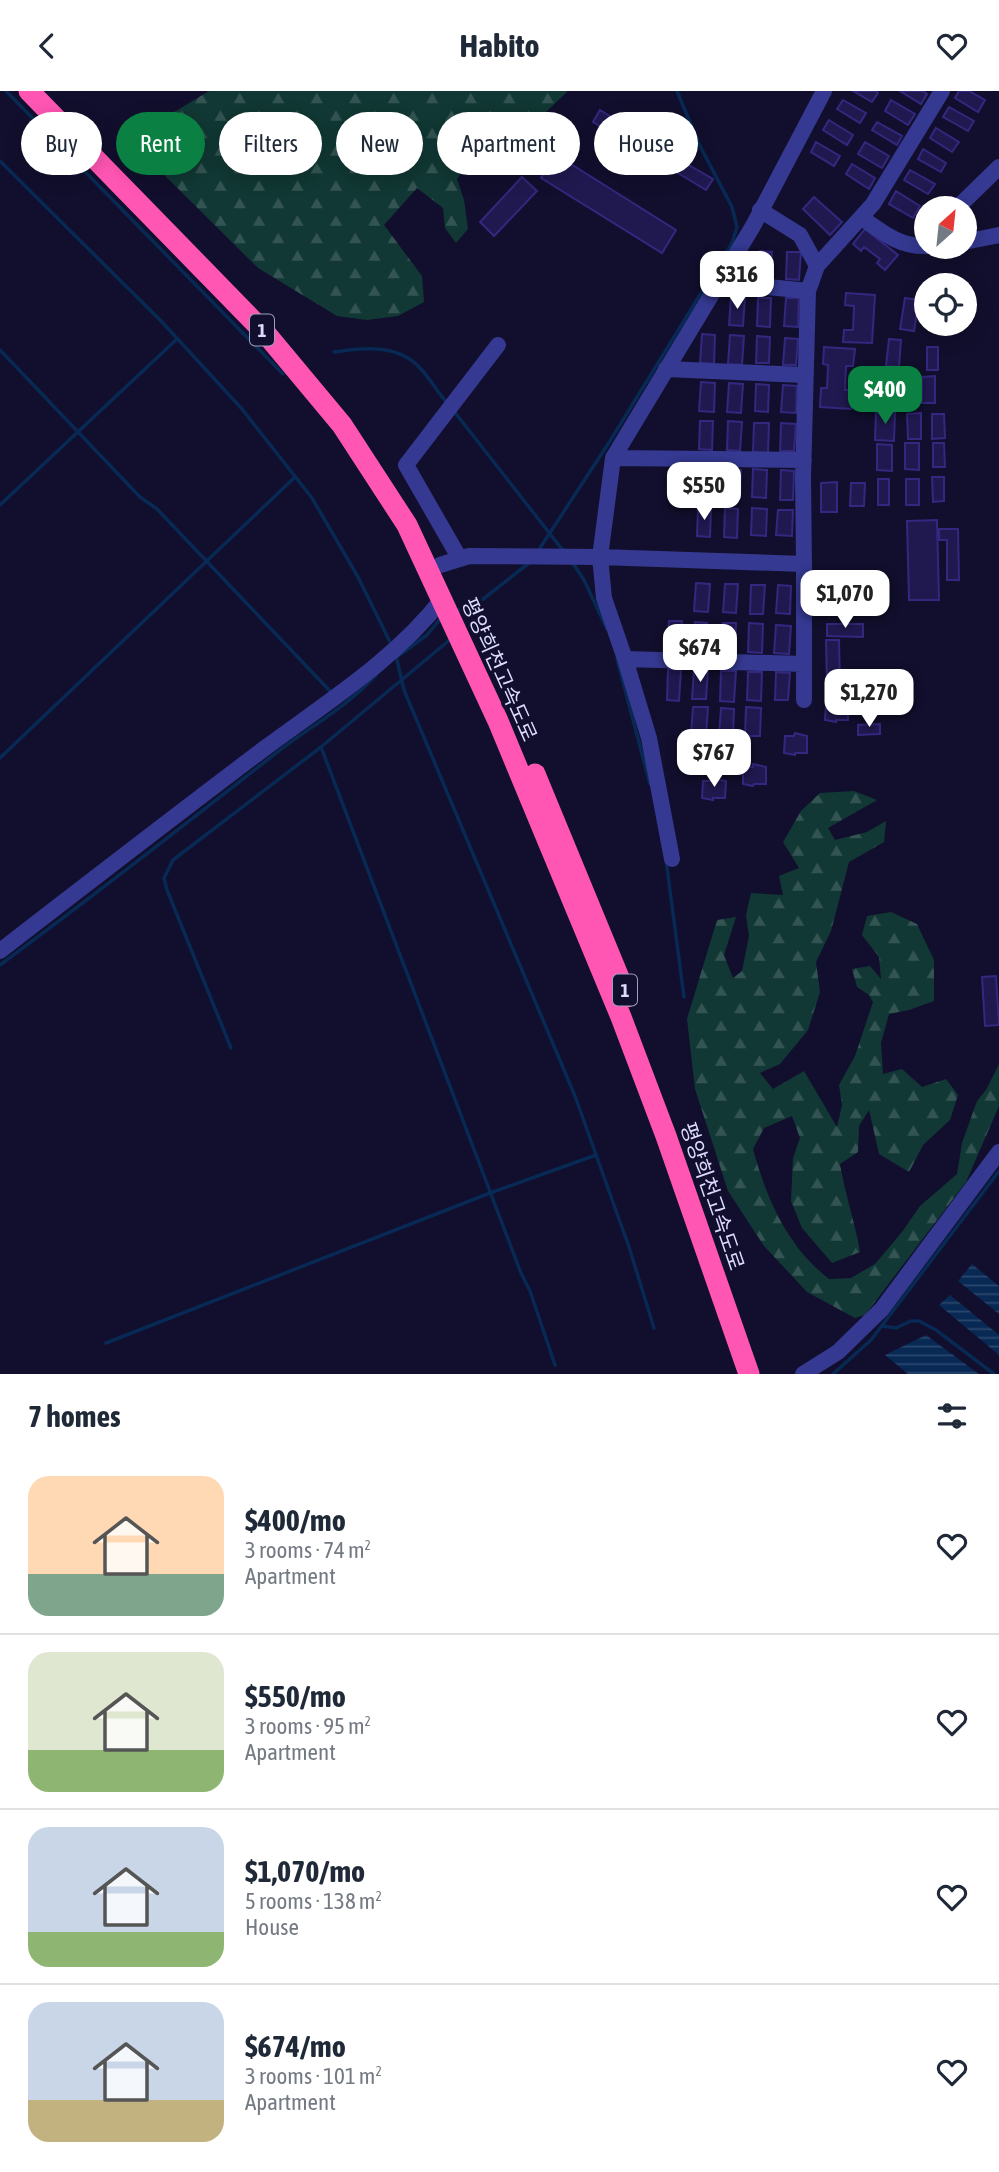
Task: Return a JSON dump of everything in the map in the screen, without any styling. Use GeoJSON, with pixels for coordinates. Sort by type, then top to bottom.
{"type":"FeatureCollection","features":[{"type":"Feature","properties":{"kind":"highway","name":"평양희천고속도로"},"geometry":{"type":"LineString","coordinates":[[29,91],[267,335],[342,425],[407,525],[453,608],[613,959],[762,1374]]}},
{"type":"Feature","properties":{"kind":"highway","name":"평양희천고속도로"},"geometry":{"type":"LineString","coordinates":[[47,91],[270,320],[380,458],[450,562],[453,608],[621,1017],[666,1136],[749,1374]]}},
{"type":"Feature","properties":{"kind":"street"},"geometry":{"type":"LineString","coordinates":[[672,859],[649,738],[604,598],[600,557],[613,458],[753,226],[824,91]]}},
{"type":"Feature","properties":{"kind":"street"},"geometry":{"type":"LineString","coordinates":[[804,700],[804,460],[808,291],[817,266],[873,204],[942,91]]}},
{"type":"Feature","properties":{"kind":"street"},"geometry":{"type":"LineString","coordinates":[[969,196],[999,167]]}},
{"type":"Feature","properties":{"kind":"street"},"geometry":{"type":"LineString","coordinates":[[760,209],[800,235],[817,266]]}},
{"type":"Feature","properties":{"kind":"street"},"geometry":{"type":"LineString","coordinates":[[862,218],[882,233],[914,246]]}},
{"type":"Feature","properties":{"kind":"street"},"geometry":{"type":"LineString","coordinates":[[977,239],[999,235]]}},
{"type":"Feature","properties":{"kind":"street"},"geometry":{"type":"LineString","coordinates":[[718,282],[808,291]]}},
{"type":"Feature","properties":{"kind":"street"},"geometry":{"type":"LineString","coordinates":[[498,345],[406,465],[450,562],[469,556],[804,563]]}},
{"type":"Feature","properties":{"kind":"street"},"geometry":{"type":"LineString","coordinates":[[666,369],[805,375]]}},
{"type":"Feature","properties":{"kind":"street"},"geometry":{"type":"LineString","coordinates":[[613,458],[804,460]]}},
{"type":"Feature","properties":{"kind":"street"},"geometry":{"type":"LineString","coordinates":[[0,951],[394,650],[425,621],[453,608]]}},
{"type":"Feature","properties":{"kind":"street"},"geometry":{"type":"LineString","coordinates":[[625,659],[804,664]]}},
{"type":"Feature","properties":{"kind":"street"},"geometry":{"type":"LineString","coordinates":[[803,1374],[838,1352],[882,1309],[999,1152]]}},
{"type":"Feature","properties":{"kind":"green space"},"geometry":{"type":"Polygon","coordinates":[[[209,91],[567,92],[546,112],[437,112],[437,175],[460,175],[457,179],[464,200],[468,229],[456,243],[445,228],[443,208],[417,188],[384,225],[422,276],[424,302],[398,316],[367,320],[337,316],[258,268],[164,175],[205,175],[205,112],[173,112],[209,91]]]}},
{"type":"Feature","properties":{"kind":"green space"},"geometry":{"type":"Polygon","coordinates":[[[854,791],[877,800],[828,828],[835,840],[867,832],[886,821],[884,842],[849,862],[831,931],[816,962],[820,992],[808,1030],[780,1064],[760,1073],[773,1089],[804,1071],[837,1127],[842,1105],[839,1085],[855,1056],[873,1002],[869,995],[857,987],[852,969],[870,966],[881,979],[879,957],[862,935],[867,916],[891,912],[917,924],[934,960],[934,1001],[889,1014],[881,1043],[883,1074],[902,1069],[922,1087],[946,1079],[958,1095],[950,1120],[923,1145],[909,1172],[879,1154],[869,1110],[859,1126],[858,1152],[840,1164],[860,1252],[832,1263],[802,1228],[791,1201],[793,1158],[800,1138],[792,1116],[764,1128],[753,1149],[772,1204],[801,1252],[829,1279],[851,1278],[875,1264],[920,1206],[957,1174],[962,1143],[977,1101],[986,1090],[999,1064],[999,1106],[966,1182],[865,1315],[855,1318],[807,1292],[764,1246],[728,1191],[695,1089],[687,1019],[717,920],[736,917],[724,955],[733,978],[742,971],[749,936],[746,915],[751,893],[783,895],[779,876],[799,868],[783,842],[801,811],[820,793],[854,791]]]}},
{"type":"Feature","properties":{"kind":"water"},"geometry":{"type":"Polygon","coordinates":[[[972,1264],[999,1286],[999,1314],[958,1281],[972,1264]]]}},
{"type":"Feature","properties":{"kind":"water"},"geometry":{"type":"Polygon","coordinates":[[[950,1295],[999,1335],[999,1355],[939,1305],[950,1295]]]}},
{"type":"Feature","properties":{"kind":"water"},"geometry":{"type":"Polygon","coordinates":[[[926,1335],[979,1374],[908,1374],[885,1355],[926,1335]]]}},
{"type":"Feature","properties":{"kind":"building"},"geometry":{"type":"Polygon","coordinates":[[[853,91],[876,91],[878,93],[872,102],[853,91]]]}},
{"type":"Feature","properties":{"kind":"building"},"geometry":{"type":"Polygon","coordinates":[[[900,91],[923,91],[927,94],[921,104],[900,91]]]}},
{"type":"Feature","properties":{"kind":"building"},"geometry":{"type":"Polygon","coordinates":[[[959,91],[969,91],[985,100],[978,112],[955,98],[959,91]]]}},
{"type":"Feature","properties":{"kind":"building"},"geometry":{"type":"Polygon","coordinates":[[[843,100],[866,113],[860,123],[837,109],[843,100]]]}},
{"type":"Feature","properties":{"kind":"building"},"geometry":{"type":"Polygon","coordinates":[[[891,100],[915,114],[908,125],[885,111],[891,100]]]}},
{"type":"Feature","properties":{"kind":"building"},"geometry":{"type":"Polygon","coordinates":[[[949,107],[974,121],[968,131],[943,117],[949,107]]]}},
{"type":"Feature","properties":{"kind":"building"},"geometry":{"type":"Polygon","coordinates":[[[829,120],[853,135],[847,145],[823,130],[829,120]]]}},
{"type":"Feature","properties":{"kind":"building"},"geometry":{"type":"Polygon","coordinates":[[[877,122],[902,136],[897,145],[872,130],[877,122]]]}},
{"type":"Feature","properties":{"kind":"building"},"geometry":{"type":"Polygon","coordinates":[[[936,128],[959,142],[952,152],[930,138],[936,128]]]}},
{"type":"Feature","properties":{"kind":"building"},"geometry":{"type":"Polygon","coordinates":[[[816,142],[840,156],[834,166],[811,152],[816,142]]]}},
{"type":"Feature","properties":{"kind":"building"},"geometry":{"type":"Polygon","coordinates":[[[865,142],[889,156],[882,168],[858,154],[865,142]]]}},
{"type":"Feature","properties":{"kind":"building"},"geometry":{"type":"Polygon","coordinates":[[[923,149],[946,163],[941,172],[918,159],[923,149]]]}},
{"type":"Feature","properties":{"kind":"building"},"geometry":{"type":"Polygon","coordinates":[[[852,164],[875,178],[869,189],[846,174],[852,164]]]}},
{"type":"Feature","properties":{"kind":"building"},"geometry":{"type":"Polygon","coordinates":[[[580,170],[676,230],[662,253],[541,178],[543,175],[580,175],[580,170]]]}},
{"type":"Feature","properties":{"kind":"building"},"geometry":{"type":"Polygon","coordinates":[[[698,170],[713,179],[706,190],[681,175],[698,175],[698,170]]]}},
{"type":"Feature","properties":{"kind":"building"},"geometry":{"type":"Polygon","coordinates":[[[910,170],[935,184],[928,194],[904,180],[910,170]]]}},
{"type":"Feature","properties":{"kind":"building"},"geometry":{"type":"Polygon","coordinates":[[[522,177],[537,191],[494,236],[480,222],[522,177]]]}},
{"type":"Feature","properties":{"kind":"building"},"geometry":{"type":"Polygon","coordinates":[[[896,191],[914,202],[914,216],[913,218],[889,204],[896,191]]]}},
{"type":"Feature","properties":{"kind":"building"},"geometry":{"type":"Polygon","coordinates":[[[814,197],[842,222],[830,235],[803,209],[814,197]]]}},
{"type":"Feature","properties":{"kind":"building"},"geometry":{"type":"Polygon","coordinates":[[[865,229],[898,255],[885,270],[877,263],[880,259],[864,247],[861,251],[853,244],[865,229]]]}},
{"type":"Feature","properties":{"kind":"building"},"geometry":{"type":"Polygon","coordinates":[[[760,251],[772,252],[770,280],[758,279],[760,251]]]}},
{"type":"Feature","properties":{"kind":"building"},"geometry":{"type":"Polygon","coordinates":[[[787,252],[801,252],[799,280],[786,279],[787,252]]]}},
{"type":"Feature","properties":{"kind":"building"},"geometry":{"type":"Polygon","coordinates":[[[846,293],[875,295],[872,343],[843,342],[844,330],[853,330],[854,306],[845,305],[846,293]]]}},
{"type":"Feature","properties":{"kind":"building"},"geometry":{"type":"Polygon","coordinates":[[[731,296],[745,297],[743,326],[729,325],[731,296]]]}},
{"type":"Feature","properties":{"kind":"building"},"geometry":{"type":"Polygon","coordinates":[[[758,298],[771,298],[770,327],[757,326],[758,298]]]}},
{"type":"Feature","properties":{"kind":"building"},"geometry":{"type":"Polygon","coordinates":[[[786,298],[799,298],[798,327],[784,326],[786,298]]]}},
{"type":"Feature","properties":{"kind":"building"},"geometry":{"type":"Polygon","coordinates":[[[905,298],[914,299],[914,331],[900,329],[905,298]]]}},
{"type":"Feature","properties":{"kind":"building"},"geometry":{"type":"Polygon","coordinates":[[[702,334],[715,335],[714,364],[700,363],[702,334]]]}},
{"type":"Feature","properties":{"kind":"building"},"geometry":{"type":"Polygon","coordinates":[[[730,335],[744,336],[742,365],[728,364],[730,335]]]}},
{"type":"Feature","properties":{"kind":"building"},"geometry":{"type":"Polygon","coordinates":[[[757,336],[770,337],[769,363],[756,363],[757,336]]]}},
{"type":"Feature","properties":{"kind":"building"},"geometry":{"type":"Polygon","coordinates":[[[785,338],[798,339],[796,365],[783,365],[785,338]]]}},
{"type":"Feature","properties":{"kind":"building"},"geometry":{"type":"Polygon","coordinates":[[[889,339],[901,340],[899,367],[886,366],[889,339]]]}},
{"type":"Feature","properties":{"kind":"building"},"geometry":{"type":"Polygon","coordinates":[[[824,347],[855,349],[853,366],[846,366],[845,390],[852,390],[851,409],[820,407],[821,388],[827,388],[828,365],[823,364],[824,347]]]}},
{"type":"Feature","properties":{"kind":"building"},"geometry":{"type":"Polygon","coordinates":[[[927,347],[938,347],[938,370],[927,370],[927,347]]]}},
{"type":"Feature","properties":{"kind":"building"},"geometry":{"type":"Polygon","coordinates":[[[879,376],[894,376],[894,401],[879,401],[879,376]]]}},
{"type":"Feature","properties":{"kind":"building"},"geometry":{"type":"Polygon","coordinates":[[[935,376],[935,403],[922,403],[922,377],[935,376]]]}},
{"type":"Feature","properties":{"kind":"building"},"geometry":{"type":"Polygon","coordinates":[[[701,382],[715,383],[714,412],[699,411],[701,382]]]}},
{"type":"Feature","properties":{"kind":"building"},"geometry":{"type":"Polygon","coordinates":[[[729,383],[743,384],[741,413],[727,412],[729,383]]]}},
{"type":"Feature","properties":{"kind":"building"},"geometry":{"type":"Polygon","coordinates":[[[756,384],[769,385],[768,412],[755,411],[756,384]]]}},
{"type":"Feature","properties":{"kind":"building"},"geometry":{"type":"Polygon","coordinates":[[[783,385],[797,386],[796,413],[781,412],[783,385]]]}},
{"type":"Feature","properties":{"kind":"building"},"geometry":{"type":"Polygon","coordinates":[[[876,412],[895,412],[894,441],[875,440],[876,412]]]}},
{"type":"Feature","properties":{"kind":"building"},"geometry":{"type":"Polygon","coordinates":[[[921,413],[921,439],[908,439],[907,414],[921,413]]]}},
{"type":"Feature","properties":{"kind":"building"},"geometry":{"type":"Polygon","coordinates":[[[932,414],[944,414],[945,438],[932,439],[932,414]]]}},
{"type":"Feature","properties":{"kind":"building"},"geometry":{"type":"Polygon","coordinates":[[[700,421],[713,421],[712,450],[699,449],[700,421]]]}},
{"type":"Feature","properties":{"kind":"building"},"geometry":{"type":"Polygon","coordinates":[[[728,421],[742,422],[740,451],[727,450],[728,421]]]}},
{"type":"Feature","properties":{"kind":"building"},"geometry":{"type":"Polygon","coordinates":[[[754,423],[769,423],[768,453],[753,452],[754,423]]]}},
{"type":"Feature","properties":{"kind":"building"},"geometry":{"type":"Polygon","coordinates":[[[781,423],[796,424],[794,451],[780,451],[781,423]]]}},
{"type":"Feature","properties":{"kind":"building"},"geometry":{"type":"Polygon","coordinates":[[[905,443],[919,443],[919,470],[905,469],[905,443]]]}},
{"type":"Feature","properties":{"kind":"building"},"geometry":{"type":"Polygon","coordinates":[[[933,443],[944,443],[945,467],[933,467],[933,443]]]}},
{"type":"Feature","properties":{"kind":"building"},"geometry":{"type":"Polygon","coordinates":[[[877,444],[892,445],[892,471],[877,470],[877,444]]]}},
{"type":"Feature","properties":{"kind":"building"},"geometry":{"type":"Polygon","coordinates":[[[699,469],[713,470],[711,498],[698,497],[699,469]]]}},
{"type":"Feature","properties":{"kind":"building"},"geometry":{"type":"Polygon","coordinates":[[[727,469],[741,470],[740,498],[725,497],[727,469]]]}},
{"type":"Feature","properties":{"kind":"building"},"geometry":{"type":"Polygon","coordinates":[[[753,469],[767,470],[766,498],[752,497],[753,469]]]}},
{"type":"Feature","properties":{"kind":"building"},"geometry":{"type":"Polygon","coordinates":[[[781,470],[794,471],[793,500],[780,500],[781,470]]]}},
{"type":"Feature","properties":{"kind":"building"},"geometry":{"type":"Polygon","coordinates":[[[932,477],[944,477],[944,501],[933,502],[932,477]]]}},
{"type":"Feature","properties":{"kind":"building"},"geometry":{"type":"Polygon","coordinates":[[[878,479],[889,479],[889,505],[878,505],[878,479]]]}},
{"type":"Feature","properties":{"kind":"building"},"geometry":{"type":"Polygon","coordinates":[[[906,479],[919,479],[919,505],[906,505],[906,479]]]}},
{"type":"Feature","properties":{"kind":"building"},"geometry":{"type":"Polygon","coordinates":[[[837,482],[837,512],[821,512],[821,483],[837,482]]]}},
{"type":"Feature","properties":{"kind":"building"},"geometry":{"type":"Polygon","coordinates":[[[851,483],[865,483],[864,506],[850,506],[851,483]]]}},
{"type":"Feature","properties":{"kind":"building"},"geometry":{"type":"Polygon","coordinates":[[[698,508],[711,508],[710,537],[697,536],[698,508]]]}},
{"type":"Feature","properties":{"kind":"building"},"geometry":{"type":"Polygon","coordinates":[[[725,508],[738,509],[737,538],[724,537],[725,508]]]}},
{"type":"Feature","properties":{"kind":"building"},"geometry":{"type":"Polygon","coordinates":[[[752,508],[767,509],[766,536],[751,535],[752,508]]]}},
{"type":"Feature","properties":{"kind":"building"},"geometry":{"type":"Polygon","coordinates":[[[778,510],[793,510],[792,536],[776,535],[778,510]]]}},
{"type":"Feature","properties":{"kind":"building"},"geometry":{"type":"Polygon","coordinates":[[[937,520],[939,600],[909,600],[907,521],[937,520]]]}},
{"type":"Feature","properties":{"kind":"building"},"geometry":{"type":"Polygon","coordinates":[[[939,529],[958,529],[959,580],[947,580],[947,540],[939,540],[939,529]]]}},
{"type":"Feature","properties":{"kind":"building"},"geometry":{"type":"Polygon","coordinates":[[[696,583],[710,584],[708,612],[694,611],[696,583]]]}},
{"type":"Feature","properties":{"kind":"building"},"geometry":{"type":"Polygon","coordinates":[[[725,584],[738,584],[736,613],[723,612],[725,584]]]}},
{"type":"Feature","properties":{"kind":"building"},"geometry":{"type":"Polygon","coordinates":[[[751,585],[765,585],[763,614],[750,614],[751,585]]]}},
{"type":"Feature","properties":{"kind":"building"},"geometry":{"type":"Polygon","coordinates":[[[778,585],[791,586],[790,614],[776,613],[778,585]]]}},
{"type":"Feature","properties":{"kind":"building"},"geometry":{"type":"Polygon","coordinates":[[[669,621],[682,621],[680,653],[667,652],[669,621]]]}},
{"type":"Feature","properties":{"kind":"building"},"geometry":{"type":"Polygon","coordinates":[[[695,622],[707,623],[706,650],[694,650],[695,622]]]}},
{"type":"Feature","properties":{"kind":"building"},"geometry":{"type":"Polygon","coordinates":[[[723,623],[736,623],[735,653],[722,652],[723,623]]]}},
{"type":"Feature","properties":{"kind":"building"},"geometry":{"type":"Polygon","coordinates":[[[749,623],[763,624],[762,653],[748,652],[749,623]]]}},
{"type":"Feature","properties":{"kind":"building"},"geometry":{"type":"Polygon","coordinates":[[[827,624],[863,624],[863,637],[827,636],[827,624]]]}},
{"type":"Feature","properties":{"kind":"building"},"geometry":{"type":"Polygon","coordinates":[[[776,625],[791,626],[789,654],[774,653],[776,625]]]}},
{"type":"Feature","properties":{"kind":"building"},"geometry":{"type":"Polygon","coordinates":[[[826,640],[839,640],[840,683],[827,683],[826,640]]]}},
{"type":"Feature","properties":{"kind":"building"},"geometry":{"type":"Polygon","coordinates":[[[668,669],[681,670],[679,701],[667,700],[668,669]]]}},
{"type":"Feature","properties":{"kind":"building"},"geometry":{"type":"Polygon","coordinates":[[[694,670],[708,670],[706,699],[692,699],[694,670]]]}},
{"type":"Feature","properties":{"kind":"building"},"geometry":{"type":"Polygon","coordinates":[[[721,671],[736,671],[734,702],[720,701],[721,671]]]}},
{"type":"Feature","properties":{"kind":"building"},"geometry":{"type":"Polygon","coordinates":[[[748,672],[762,672],[761,701],[747,700],[748,672]]]}},
{"type":"Feature","properties":{"kind":"building"},"geometry":{"type":"Polygon","coordinates":[[[776,672],[790,673],[788,700],[775,700],[776,672]]]}},
{"type":"Feature","properties":{"kind":"building"},"geometry":{"type":"Polygon","coordinates":[[[836,700],[848,703],[848,720],[825,720],[826,703],[835,703],[836,700]]]}},
{"type":"Feature","properties":{"kind":"building"},"geometry":{"type":"Polygon","coordinates":[[[693,707],[708,707],[706,736],[691,735],[693,707]]]}},
{"type":"Feature","properties":{"kind":"building"},"geometry":{"type":"Polygon","coordinates":[[[746,707],[761,708],[760,736],[745,736],[746,707]]]}},
{"type":"Feature","properties":{"kind":"building"},"geometry":{"type":"Polygon","coordinates":[[[721,708],[734,709],[733,736],[719,735],[721,708]]]}},
{"type":"Feature","properties":{"kind":"building"},"geometry":{"type":"Polygon","coordinates":[[[880,724],[880,734],[858,735],[858,725],[880,724]]]}},
{"type":"Feature","properties":{"kind":"building"},"geometry":{"type":"Polygon","coordinates":[[[795,733],[807,736],[807,753],[784,753],[785,736],[794,736],[795,733]]]}},
{"type":"Feature","properties":{"kind":"building"},"geometry":{"type":"Polygon","coordinates":[[[691,742],[706,743],[705,774],[690,773],[691,742]]]}},
{"type":"Feature","properties":{"kind":"building"},"geometry":{"type":"Polygon","coordinates":[[[719,744],[732,745],[731,774],[718,773],[719,744]]]}},
{"type":"Feature","properties":{"kind":"building"},"geometry":{"type":"Polygon","coordinates":[[[753,764],[766,767],[766,784],[743,784],[743,767],[753,767],[753,764]]]}},
{"type":"Feature","properties":{"kind":"building"},"geometry":{"type":"Polygon","coordinates":[[[703,781],[726,781],[725,798],[702,798],[703,781]]]}},
{"type":"Feature","properties":{"kind":"building"},"geometry":{"type":"Polygon","coordinates":[[[996,976],[999,1025],[985,1026],[982,977],[996,976]]]}},
{"type":"Feature","properties":{"kind":"waterway"},"geometry":{"type":"LineString","coordinates":[[6,91],[283,374]]}},
{"type":"Feature","properties":{"kind":"waterway"},"geometry":{"type":"LineString","coordinates":[[538,551],[610,441],[732,243],[737,227],[732,207],[699,144],[677,91]]}},
{"type":"Feature","properties":{"kind":"waterway"},"geometry":{"type":"LineString","coordinates":[[0,161],[162,322],[242,409],[312,498],[358,577],[392,646]]}},
{"type":"Feature","properties":{"kind":"waterway"},"geometry":{"type":"LineString","coordinates":[[0,505],[177,339]]}},
{"type":"Feature","properties":{"kind":"waterway"},"geometry":{"type":"LineString","coordinates":[[334,352],[380,349],[402,355],[421,369],[448,404]]}},
{"type":"Feature","properties":{"kind":"waterway"},"geometry":{"type":"LineString","coordinates":[[0,350],[140,497],[157,509],[330,691]]}},
{"type":"Feature","properties":{"kind":"waterway"},"geometry":{"type":"LineString","coordinates":[[453,410],[565,553]]}},
{"type":"Feature","properties":{"kind":"waterway"},"geometry":{"type":"LineString","coordinates":[[0,758],[295,477]]}},
{"type":"Feature","properties":{"kind":"waterway"},"geometry":{"type":"LineString","coordinates":[[572,562],[584,580],[607,629]]}},
{"type":"Feature","properties":{"kind":"waterway"},"geometry":{"type":"LineString","coordinates":[[454,612],[482,600],[529,563]]}},
{"type":"Feature","properties":{"kind":"waterway"},"geometry":{"type":"LineString","coordinates":[[397,657],[427,635],[441,618]]}},
{"type":"Feature","properties":{"kind":"waterway"},"geometry":{"type":"LineString","coordinates":[[231,1048],[167,890],[164,878],[173,860],[321,747],[452,638]]}},
{"type":"Feature","properties":{"kind":"waterway"},"geometry":{"type":"LineString","coordinates":[[396,656],[404,690],[575,1096],[629,1247],[654,1328]]}},
{"type":"Feature","properties":{"kind":"waterway"},"geometry":{"type":"LineString","coordinates":[[617,659],[650,784]]}},
{"type":"Feature","properties":{"kind":"waterway"},"geometry":{"type":"LineString","coordinates":[[0,965],[284,747],[339,708],[376,675]]}},
{"type":"Feature","properties":{"kind":"waterway"},"geometry":{"type":"LineString","coordinates":[[321,747],[530,1291],[555,1365]]}},
{"type":"Feature","properties":{"kind":"waterway"},"geometry":{"type":"LineString","coordinates":[[666,860],[684,997]]}},
{"type":"Feature","properties":{"kind":"waterway"},"geometry":{"type":"LineString","coordinates":[[106,1343],[490,1193],[596,1155]]}},
{"type":"Feature","properties":{"kind":"waterway"},"geometry":{"type":"LineString","coordinates":[[833,1374],[871,1340],[999,1171]]}},
{"type":"Feature","properties":{"kind":"waterway"},"geometry":{"type":"LineString","coordinates":[[882,1326],[896,1328],[911,1321],[919,1321],[936,1330],[994,1374]]}}]}
